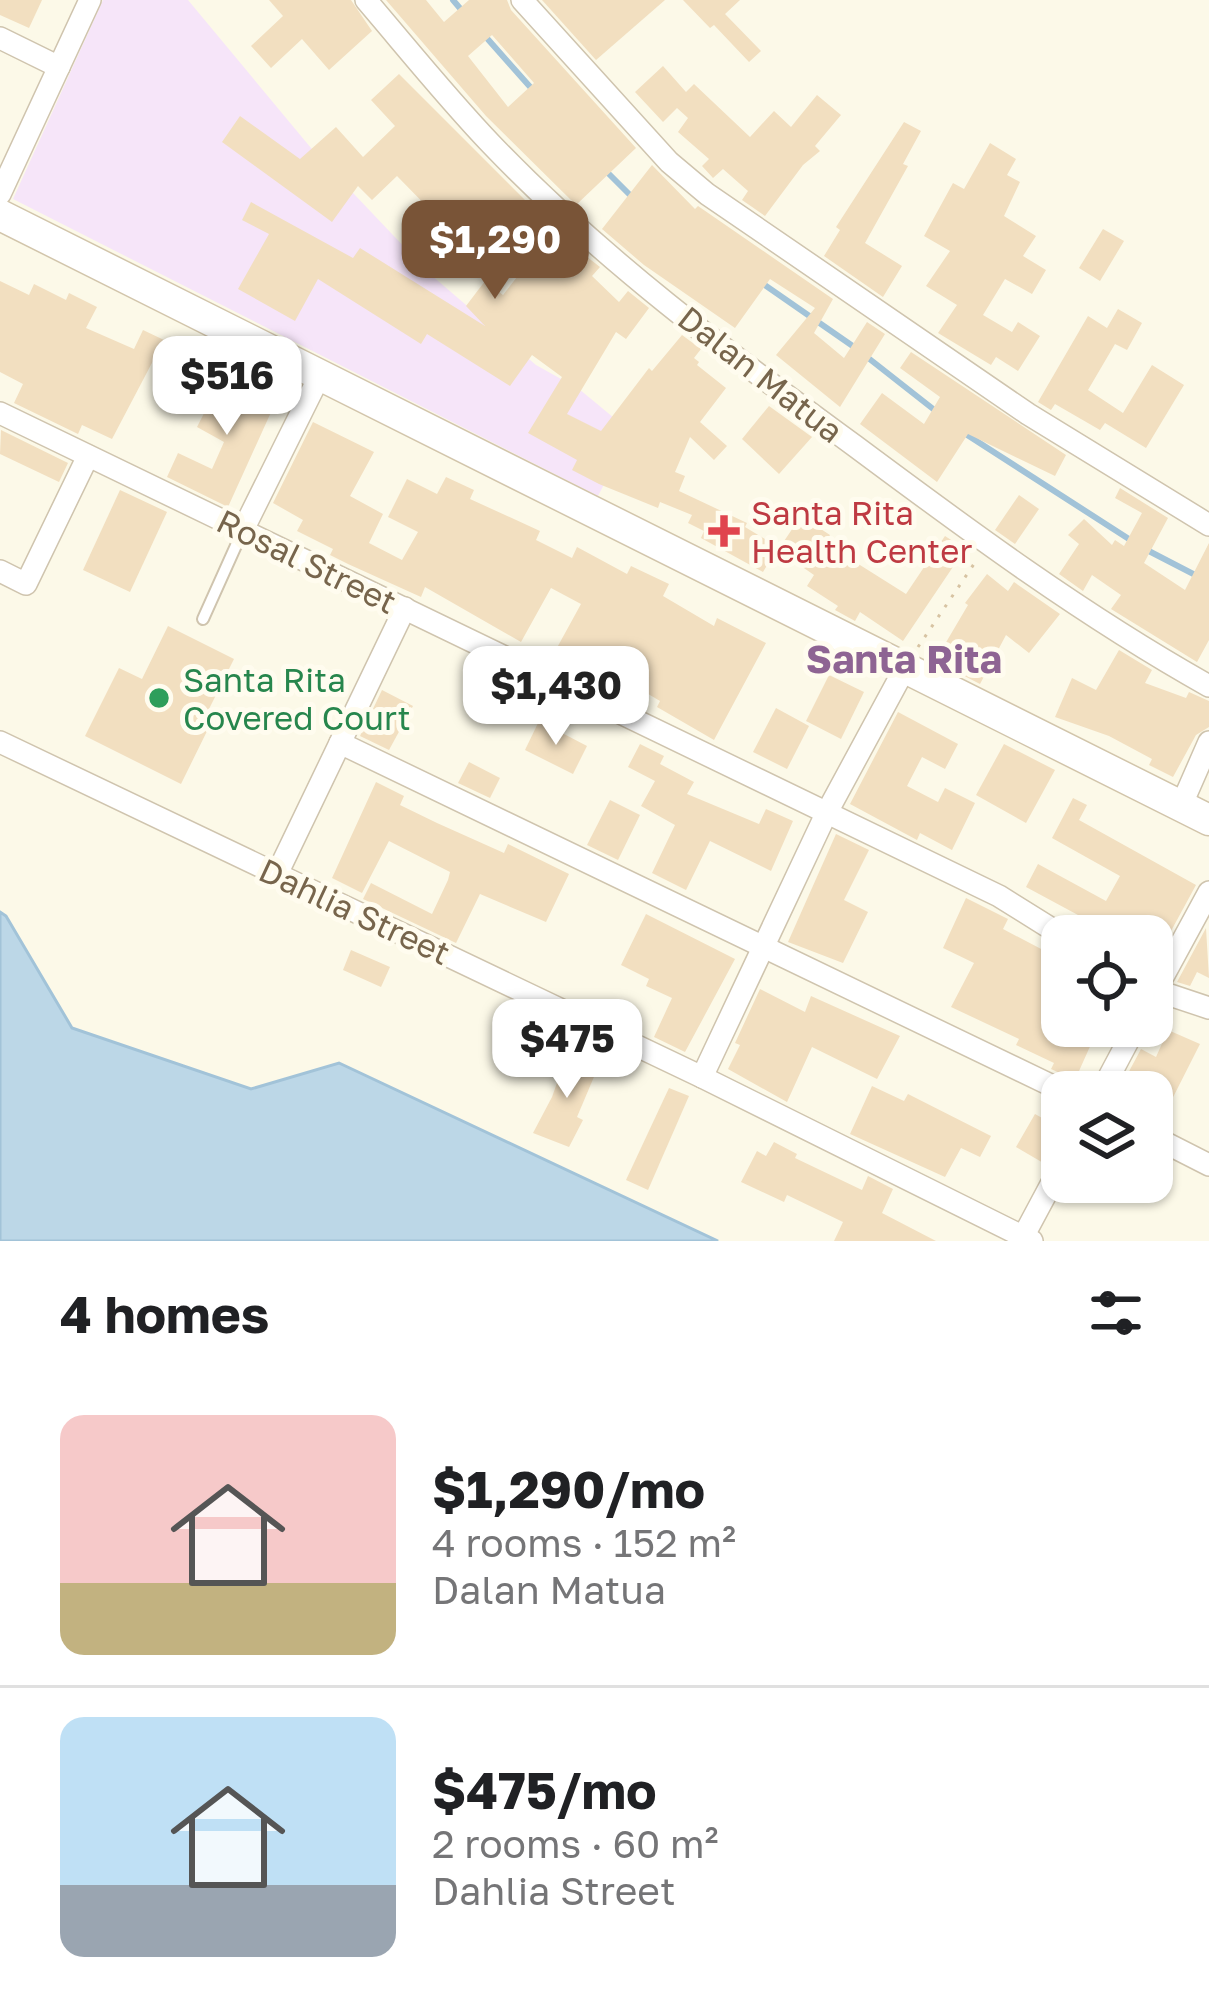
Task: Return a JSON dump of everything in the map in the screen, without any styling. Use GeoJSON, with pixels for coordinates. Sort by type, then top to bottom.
{"type":"FeatureCollection","features":[{"type":"Feature","properties":{"kind":"main road"},"geometry":{"type":"LineString","coordinates":[[0,215],[1195,813]]}},
{"type":"Feature","properties":{"kind":"street"},"geometry":{"type":"LineString","coordinates":[[0,194],[90,0]]}},
{"type":"Feature","properties":{"kind":"street","name":"Dalan Matua"},"geometry":{"type":"LineString","coordinates":[[366,0],[491,144],[575,225],[735,358],[987,544],[1209,686]]}},
{"type":"Feature","properties":{"kind":"street"},"geometry":{"type":"LineString","coordinates":[[522,0],[669,162],[707,194],[1028,413],[1209,525]]}},
{"type":"Feature","properties":{"kind":"street"},"geometry":{"type":"LineString","coordinates":[[0,38],[59,67]]}},
{"type":"Feature","properties":{"kind":"street"},"geometry":{"type":"LineString","coordinates":[[243,530],[320,375]]}},
{"type":"Feature","properties":{"kind":"street","name":"Rosal Street"},"geometry":{"type":"LineString","coordinates":[[0,413],[999,896],[1041,922]]}},
{"type":"Feature","properties":{"kind":"street"},"geometry":{"type":"LineString","coordinates":[[0,571],[26,584],[88,456]]}},
{"type":"Feature","properties":{"kind":"street"},"geometry":{"type":"LineString","coordinates":[[277,874],[405,608]]}},
{"type":"Feature","properties":{"kind":"street"},"geometry":{"type":"LineString","coordinates":[[702,1077],[826,814],[904,668]]}},
{"type":"Feature","properties":{"kind":"street","name":"Dahlia Street"},"geometry":{"type":"LineString","coordinates":[[0,742],[702,1077],[1027,1239]]}},
{"type":"Feature","properties":{"kind":"street"},"geometry":{"type":"LineString","coordinates":[[1195,813],[1209,742]]}},
{"type":"Feature","properties":{"kind":"street"},"geometry":{"type":"LineString","coordinates":[[340,743],[1041,1080]]}},
{"type":"Feature","properties":{"kind":"street"},"geometry":{"type":"LineString","coordinates":[[1173,957],[1209,892]]}},
{"type":"Feature","properties":{"kind":"street"},"geometry":{"type":"LineString","coordinates":[[1173,998],[1209,1008]]}},
{"type":"Feature","properties":{"kind":"street"},"geometry":{"type":"LineString","coordinates":[[1173,1147],[1209,1165]]}},
{"type":"Feature","properties":{"kind":"street"},"geometry":{"type":"LineString","coordinates":[[1027,1239],[1044,1203]]}},
{"type":"Feature","properties":{"kind":"lane"},"geometry":{"type":"LineString","coordinates":[[203,619],[243,530]]}},
{"type":"Feature","properties":{"kind":"path"},"geometry":{"type":"LineString","coordinates":[[904,668],[987,544]]}},
{"type":"Feature","properties":{"kind":"shaded area"},"geometry":{"type":"Polygon","coordinates":[[[103,0],[188,0],[316,154],[430,274],[536,365],[579,389],[631,432],[598,496],[13,199],[103,0]]]}},
{"type":"Feature","properties":{"kind":"water"},"geometry":{"type":"Polygon","coordinates":[[[0,912],[72,1028],[251,1089],[339,1063],[718,1241],[0,1241],[0,912]]]}},
{"type":"Feature","properties":{"kind":"building"},"geometry":{"type":"Polygon","coordinates":[[[0,0],[42,0],[29,28],[0,15],[0,0]]]}},
{"type":"Feature","properties":{"kind":"building"},"geometry":{"type":"Polygon","coordinates":[[[269,0],[351,0],[372,31],[329,70],[302,39],[271,68],[251,46],[283,16],[269,0]]]}},
{"type":"Feature","properties":{"kind":"building"},"geometry":{"type":"Polygon","coordinates":[[[386,0],[426,0],[444,22],[469,0],[507,0],[636,148],[576,205],[486,116],[386,0]],[[492,35],[468,56],[508,107],[534,83],[492,35]]]}},
{"type":"Feature","properties":{"kind":"building"},"geometry":{"type":"Polygon","coordinates":[[[542,0],[665,0],[596,60],[542,0]]]}},
{"type":"Feature","properties":{"kind":"building"},"geometry":{"type":"Polygon","coordinates":[[[683,0],[740,0],[725,14],[761,51],[749,62],[683,0]]]}},
{"type":"Feature","properties":{"kind":"building"},"geometry":{"type":"Polygon","coordinates":[[[663,66],[686,92],[694,84],[750,137],[774,111],[791,127],[817,95],[841,115],[815,146],[820,151],[803,165],[765,216],[742,200],[748,191],[723,169],[713,178],[702,166],[709,159],[678,132],[688,118],[677,108],[663,122],[635,92],[663,66]]]}},
{"type":"Feature","properties":{"kind":"building"},"geometry":{"type":"Polygon","coordinates":[[[399,74],[564,239],[600,267],[592,276],[619,302],[628,291],[649,308],[626,339],[616,332],[567,414],[601,431],[649,368],[652,371],[682,335],[701,349],[694,358],[697,365],[726,388],[700,422],[727,446],[714,460],[690,437],[675,472],[685,476],[679,491],[747,523],[745,527],[778,547],[763,572],[701,538],[704,531],[688,523],[692,515],[660,502],[658,508],[599,484],[572,470],[577,460],[528,433],[562,377],[532,355],[510,386],[427,334],[421,344],[318,279],[295,321],[238,289],[269,234],[242,220],[251,202],[353,258],[360,248],[485,326],[466,306],[485,281],[503,295],[531,259],[499,230],[491,238],[461,207],[443,223],[397,176],[372,200],[358,186],[332,222],[222,142],[240,116],[300,159],[336,127],[363,157],[395,126],[371,100],[399,74]]]}},
{"type":"Feature","properties":{"kind":"building"},"geometry":{"type":"Polygon","coordinates":[[[904,122],[921,131],[903,164],[908,166],[865,243],[902,266],[883,297],[824,256],[840,230],[836,227],[904,122]]]}},
{"type":"Feature","properties":{"kind":"building"},"geometry":{"type":"Polygon","coordinates":[[[990,143],[1016,159],[1007,175],[1020,182],[1004,216],[1036,236],[1023,256],[1046,270],[1032,294],[1005,279],[983,315],[1012,332],[1018,322],[1040,336],[1018,371],[996,357],[991,365],[938,333],[957,305],[926,286],[950,251],[924,236],[953,183],[964,189],[990,143]]]}},
{"type":"Feature","properties":{"kind":"building"},"geometry":{"type":"Polygon","coordinates":[[[652,165],[695,209],[698,206],[833,299],[814,333],[844,358],[867,322],[885,334],[840,407],[776,355],[815,308],[770,279],[735,328],[644,265],[602,229],[652,165]]]}},
{"type":"Feature","properties":{"kind":"building"},"geometry":{"type":"Polygon","coordinates":[[[1103,229],[1124,241],[1100,281],[1079,268],[1103,229]]]}},
{"type":"Feature","properties":{"kind":"building"},"geometry":{"type":"Polygon","coordinates":[[[0,281],[29,295],[34,284],[66,300],[69,293],[97,307],[86,328],[134,349],[143,330],[164,340],[112,439],[82,425],[78,434],[14,403],[23,384],[0,372],[0,281]]]}},
{"type":"Feature","properties":{"kind":"building"},"geometry":{"type":"Polygon","coordinates":[[[1118,309],[1142,323],[1127,350],[1115,344],[1088,390],[1123,413],[1152,365],[1184,385],[1146,448],[1105,423],[1100,430],[1055,404],[1051,410],[1038,402],[1088,316],[1107,328],[1118,309]]]}},
{"type":"Feature","properties":{"kind":"building"},"geometry":{"type":"Polygon","coordinates":[[[911,352],[1066,455],[1055,476],[968,434],[937,482],[860,424],[882,393],[924,424],[940,397],[900,368],[911,352]]]}},
{"type":"Feature","properties":{"kind":"building"},"geometry":{"type":"Polygon","coordinates":[[[228,366],[244,374],[240,382],[277,399],[228,507],[167,477],[178,453],[212,469],[224,442],[197,427],[228,366]]]}},
{"type":"Feature","properties":{"kind":"building"},"geometry":{"type":"Polygon","coordinates":[[[769,406],[812,437],[779,474],[742,439],[769,406]]]}},
{"type":"Feature","properties":{"kind":"building"},"geometry":{"type":"Polygon","coordinates":[[[313,422],[374,452],[350,496],[383,514],[369,543],[402,560],[418,532],[388,517],[407,479],[437,494],[446,477],[474,490],[470,499],[540,531],[536,540],[572,558],[577,547],[627,574],[631,566],[669,584],[663,596],[714,626],[717,618],[766,643],[714,740],[657,707],[660,701],[606,669],[600,680],[553,655],[581,604],[551,588],[521,642],[425,587],[421,597],[348,564],[330,555],[333,549],[297,531],[303,520],[273,503],[313,422]]]}},
{"type":"Feature","properties":{"kind":"building"},"geometry":{"type":"Polygon","coordinates":[[[1,430],[68,463],[59,482],[0,454],[1,430]]]}},
{"type":"Feature","properties":{"kind":"building"},"geometry":{"type":"Polygon","coordinates":[[[1120,488],[1168,518],[1144,563],[1185,590],[1209,543],[1209,640],[1197,662],[1111,609],[1121,595],[1092,575],[1083,591],[1059,574],[1079,544],[1068,535],[1084,519],[1112,545],[1115,540],[1124,546],[1142,513],[1115,498],[1120,488]]]}},
{"type":"Feature","properties":{"kind":"building"},"geometry":{"type":"Polygon","coordinates":[[[120,490],[167,512],[130,592],[83,570],[120,490]]]}},
{"type":"Feature","properties":{"kind":"building"},"geometry":{"type":"Polygon","coordinates":[[[1019,495],[1039,509],[1015,544],[995,530],[1019,495]]]}},
{"type":"Feature","properties":{"kind":"building"},"geometry":{"type":"Polygon","coordinates":[[[801,516],[830,535],[825,543],[906,594],[945,536],[965,549],[903,641],[860,612],[855,621],[835,610],[838,606],[807,586],[814,575],[778,550],[801,516]]]}},
{"type":"Feature","properties":{"kind":"building"},"geometry":{"type":"Polygon","coordinates":[[[987,574],[1008,591],[1014,582],[1060,614],[1029,653],[1006,635],[980,684],[935,661],[965,603],[987,574]]]}},
{"type":"Feature","properties":{"kind":"building","name":"Santa Rita Covered Court"},"geometry":{"type":"Polygon","coordinates":[[[168,626],[234,659],[205,717],[212,721],[181,784],[85,736],[119,668],[142,679],[168,626]]]}},
{"type":"Feature","properties":{"kind":"building"},"geometry":{"type":"Polygon","coordinates":[[[1119,650],[1152,670],[1145,683],[1209,701],[1209,727],[1196,735],[1173,777],[1149,765],[1152,759],[1109,736],[1055,717],[1072,678],[1096,690],[1119,650]]]}},
{"type":"Feature","properties":{"kind":"building"},"geometry":{"type":"Polygon","coordinates":[[[829,675],[864,692],[841,739],[806,721],[829,675]]]}},
{"type":"Feature","properties":{"kind":"building"},"geometry":{"type":"Polygon","coordinates":[[[382,690],[413,706],[389,750],[360,736],[382,690]]]}},
{"type":"Feature","properties":{"kind":"building"},"geometry":{"type":"Polygon","coordinates":[[[776,708],[809,726],[787,769],[753,752],[776,708]]]}},
{"type":"Feature","properties":{"kind":"building"},"geometry":{"type":"Polygon","coordinates":[[[898,712],[958,744],[945,769],[922,757],[907,786],[938,802],[945,788],[975,803],[952,850],[920,833],[917,840],[850,804],[898,712]]]}},
{"type":"Feature","properties":{"kind":"building"},"geometry":{"type":"Polygon","coordinates":[[[539,721],[587,746],[573,774],[525,750],[539,721]]]}},
{"type":"Feature","properties":{"kind":"building"},"geometry":{"type":"Polygon","coordinates":[[[640,744],[664,756],[660,764],[694,782],[687,794],[759,824],[766,809],[793,821],[771,871],[710,841],[686,890],[652,873],[675,825],[641,806],[655,781],[628,767],[640,744]]]}},
{"type":"Feature","properties":{"kind":"building"},"geometry":{"type":"Polygon","coordinates":[[[1004,744],[1055,770],[1026,823],[976,795],[1004,744]]]}},
{"type":"Feature","properties":{"kind":"building"},"geometry":{"type":"Polygon","coordinates":[[[469,762],[500,778],[490,798],[458,783],[469,762]]]}},
{"type":"Feature","properties":{"kind":"building"},"geometry":{"type":"Polygon","coordinates":[[[376,782],[404,796],[400,805],[437,823],[504,853],[508,844],[569,874],[546,922],[480,894],[456,943],[363,899],[371,883],[432,914],[448,880],[450,872],[389,841],[362,893],[332,878],[376,782]]]}},
{"type":"Feature","properties":{"kind":"building"},"geometry":{"type":"Polygon","coordinates":[[[1073,798],[1087,805],[1079,820],[1196,885],[1173,927],[1173,915],[1078,915],[1026,887],[1038,864],[1106,901],[1120,876],[1052,838],[1073,798]]]}},
{"type":"Feature","properties":{"kind":"building"},"geometry":{"type":"Polygon","coordinates":[[[610,800],[640,815],[618,860],[587,845],[610,800]]]}},
{"type":"Feature","properties":{"kind":"building"},"geometry":{"type":"Polygon","coordinates":[[[836,834],[869,850],[844,900],[868,912],[843,963],[788,942],[836,834]]]}},
{"type":"Feature","properties":{"kind":"building"},"geometry":{"type":"Polygon","coordinates":[[[966,898],[1008,919],[1003,929],[1041,949],[1041,1047],[1090,1047],[1079,1071],[1051,1069],[1054,1063],[1016,1045],[1019,1039],[951,1007],[974,963],[943,948],[966,898]]]}},
{"type":"Feature","properties":{"kind":"building"},"geometry":{"type":"Polygon","coordinates":[[[646,914],[735,959],[685,1052],[654,1037],[672,998],[646,986],[649,979],[621,965],[646,914]]]}},
{"type":"Feature","properties":{"kind":"building"},"geometry":{"type":"Polygon","coordinates":[[[1206,928],[1209,978],[1197,972],[1190,986],[1177,982],[1206,928]]]}},
{"type":"Feature","properties":{"kind":"building"},"geometry":{"type":"Polygon","coordinates":[[[351,950],[390,967],[381,987],[343,970],[351,950]]]}},
{"type":"Feature","properties":{"kind":"building"},"geometry":{"type":"Polygon","coordinates":[[[760,989],[805,1012],[811,996],[900,1036],[877,1079],[812,1047],[787,1102],[728,1069],[760,989]]]}},
{"type":"Feature","properties":{"kind":"building"},"geometry":{"type":"Polygon","coordinates":[[[1173,1032],[1200,1044],[1173,1097],[1173,1071],[1129,1071],[1141,1049],[1156,1057],[1160,1047],[1173,1047],[1173,1032]]]}},
{"type":"Feature","properties":{"kind":"building"},"geometry":{"type":"Polygon","coordinates":[[[568,1052],[599,1065],[577,1117],[583,1120],[569,1147],[533,1133],[568,1052]]]}},
{"type":"Feature","properties":{"kind":"building"},"geometry":{"type":"Polygon","coordinates":[[[872,1086],[904,1101],[908,1094],[991,1136],[980,1157],[961,1148],[945,1177],[850,1134],[872,1086]]]}},
{"type":"Feature","properties":{"kind":"building"},"geometry":{"type":"Polygon","coordinates":[[[669,1088],[689,1096],[648,1190],[626,1180],[669,1088]]]}},
{"type":"Feature","properties":{"kind":"building"},"geometry":{"type":"Polygon","coordinates":[[[1035,1114],[1041,1117],[1041,1162],[1016,1147],[1035,1114]]]}},
{"type":"Feature","properties":{"kind":"building"},"geometry":{"type":"Polygon","coordinates":[[[774,1142],[797,1154],[795,1158],[862,1190],[868,1176],[893,1189],[882,1213],[936,1241],[834,1241],[843,1222],[787,1195],[784,1202],[741,1182],[757,1151],[766,1156],[774,1142]]]}},
{"type":"Feature","properties":{"kind":"waterway"},"geometry":{"type":"LineString","coordinates":[[453,0],[464,13]]}},
{"type":"Feature","properties":{"kind":"waterway"},"geometry":{"type":"LineString","coordinates":[[485,36],[532,89]]}},
{"type":"Feature","properties":{"kind":"waterway"},"geometry":{"type":"LineString","coordinates":[[605,170],[634,199]]}},
{"type":"Feature","properties":{"kind":"waterway"},"geometry":{"type":"LineString","coordinates":[[759,281],[857,349]]}},
{"type":"Feature","properties":{"kind":"waterway"},"geometry":{"type":"LineString","coordinates":[[867,357],[937,412]]}},
{"type":"Feature","properties":{"kind":"waterway"},"geometry":{"type":"LineString","coordinates":[[961,431],[1132,541]]}},
{"type":"Feature","properties":{"kind":"waterway"},"geometry":{"type":"LineString","coordinates":[[1143,548],[1209,582]]}},
{"type":"Feature","properties":{"kind":"place","name":"Santa Rita Health Center"},"geometry":{"type":"Point","coordinates":[724,531]}},
{"type":"Feature","properties":{"kind":"place","name":"Santa Rita Covered Court"},"geometry":{"type":"Point","coordinates":[159,698]}},
{"type":"Feature","properties":{"kind":"district","name":"Santa Rita"},"geometry":{"type":"Point","coordinates":[904,658]}}]}
